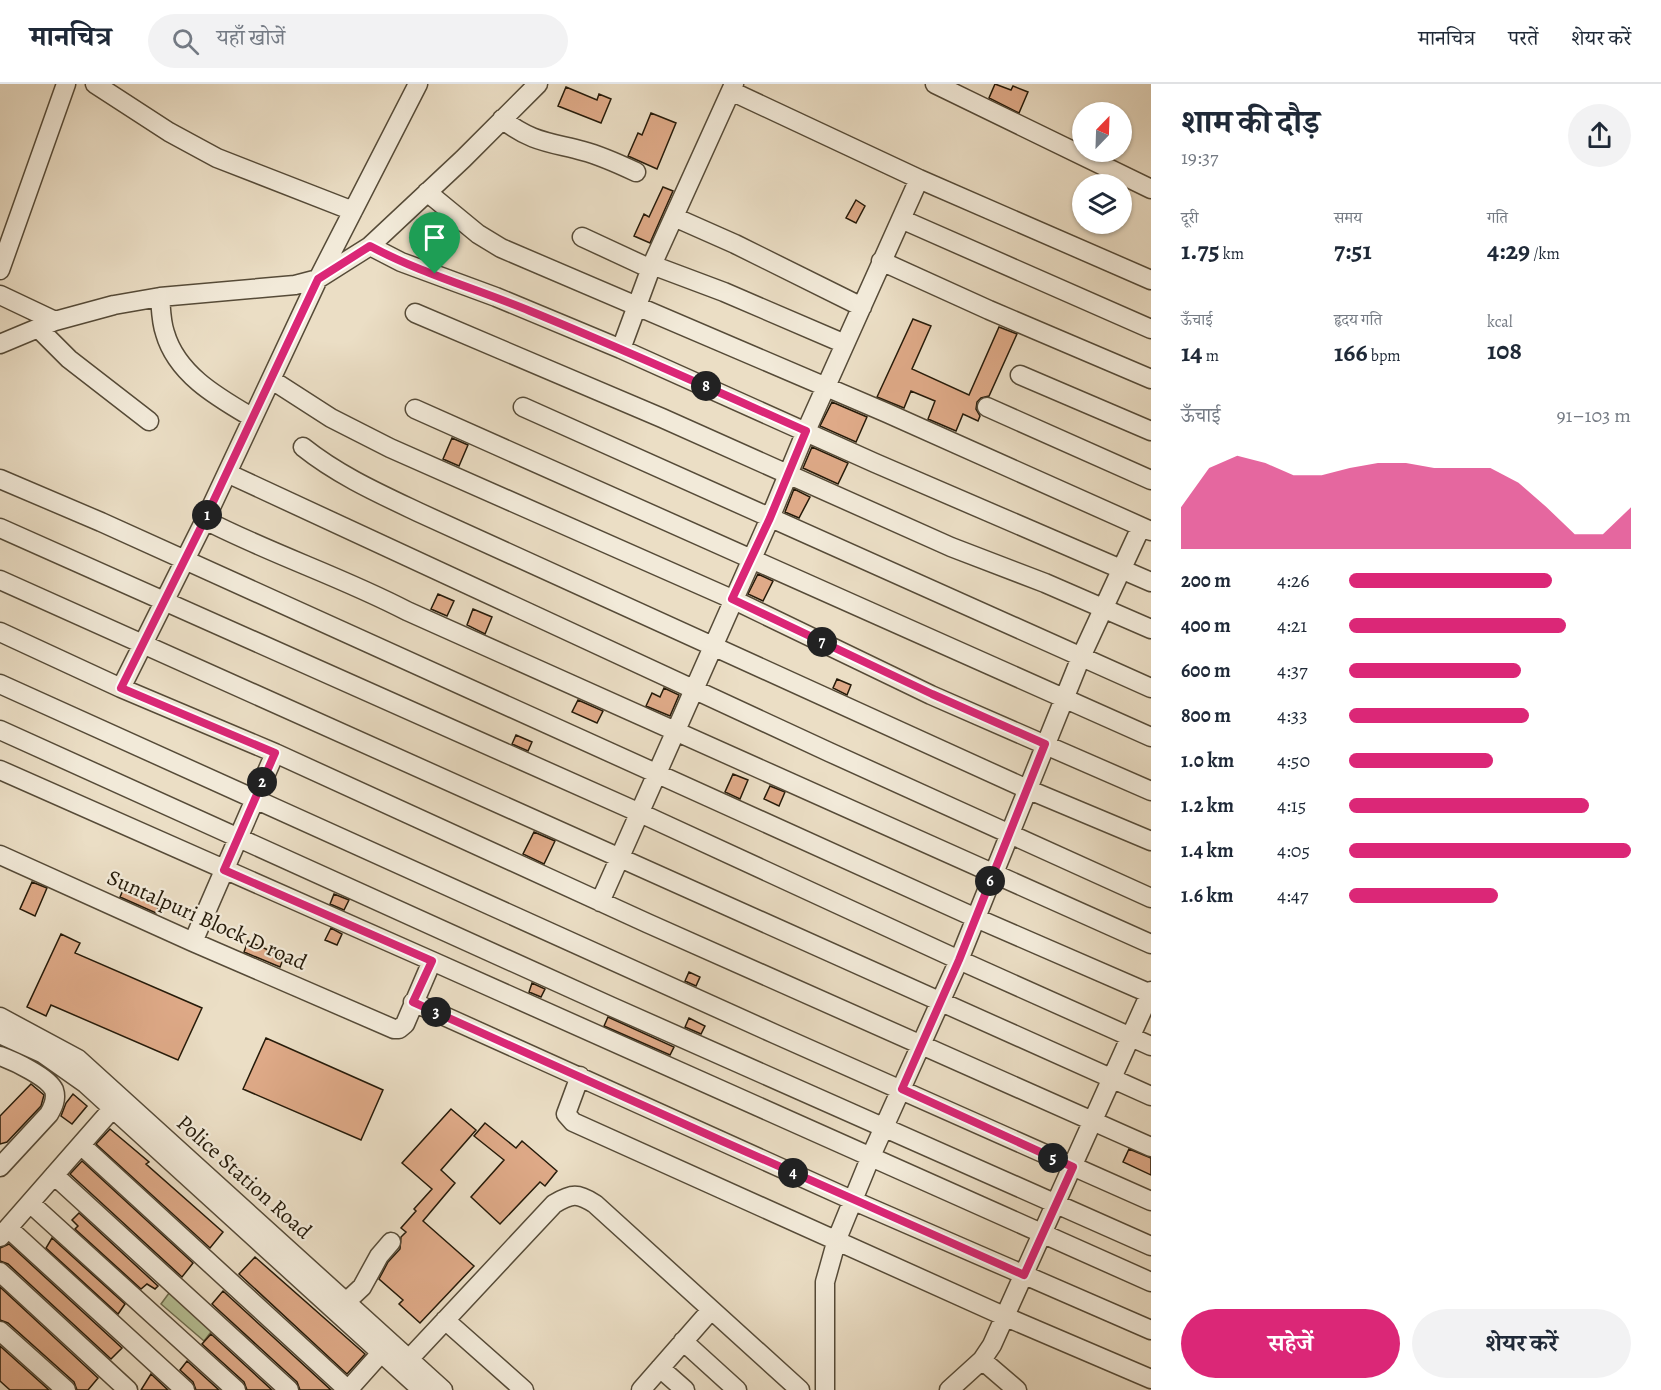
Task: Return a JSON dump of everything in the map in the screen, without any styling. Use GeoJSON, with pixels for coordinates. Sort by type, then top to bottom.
{"type":"FeatureCollection","features":[{"type":"Feature","properties":{"kind":"street"},"geometry":{"type":"LineString","coordinates":[[0,270],[66,84]]}},
{"type":"Feature","properties":{"kind":"street"},"geometry":{"type":"LineString","coordinates":[[95,84],[169,132],[217,158],[353,211]]}},
{"type":"Feature","properties":{"kind":"street"},"geometry":{"type":"LineString","coordinates":[[121,688],[272,380],[318,279],[418,84]]}},
{"type":"Feature","properties":{"kind":"street"},"geometry":{"type":"LineString","coordinates":[[0,344],[55,321],[114,305],[160,297],[278,287],[318,279],[370,246],[538,84]]}},
{"type":"Feature","properties":{"kind":"street"},"geometry":{"type":"LineString","coordinates":[[935,84],[1151,189]]}},
{"type":"Feature","properties":{"kind":"street"},"geometry":{"type":"LineString","coordinates":[[621,349],[652,267],[733,88],[920,179],[1150,275]]}},
{"type":"Feature","properties":{"kind":"street"},"geometry":{"type":"LineString","coordinates":[[502,118],[523,135],[600,156],[636,172]]}},
{"type":"Feature","properties":{"kind":"street"},"geometry":{"type":"LineString","coordinates":[[600,902],[881,261],[920,179]]}},
{"type":"Feature","properties":{"kind":"street"},"geometry":{"type":"LineString","coordinates":[[427,192],[478,234],[501,248],[826,387],[1146,529],[1122,570],[1081,657],[959,960],[871,1156],[837,1239],[825,1282],[825,1390]]}},
{"type":"Feature","properties":{"kind":"street"},"geometry":{"type":"LineString","coordinates":[[674,217],[735,244],[861,307]]}},
{"type":"Feature","properties":{"kind":"street"},"geometry":{"type":"LineString","coordinates":[[901,219],[1151,329]]}},
{"type":"Feature","properties":{"kind":"street"},"geometry":{"type":"LineString","coordinates":[[582,237],[652,267],[724,292],[845,344]]}},
{"type":"Feature","properties":{"kind":"street"},"geometry":{"type":"LineString","coordinates":[[370,246],[401,262],[496,297],[621,349],[1151,582]]}},
{"type":"Feature","properties":{"kind":"street"},"geometry":{"type":"LineString","coordinates":[[881,261],[1151,379]]}},
{"type":"Feature","properties":{"kind":"street"},"geometry":{"type":"LineString","coordinates":[[0,296],[55,321]]}},
{"type":"Feature","properties":{"kind":"street"},"geometry":{"type":"LineString","coordinates":[[160,297],[164,332],[171,349],[183,366],[211,392],[253,418]]}},
{"type":"Feature","properties":{"kind":"street"},"geometry":{"type":"LineString","coordinates":[[415,313],[662,418],[951,547],[1151,629]]}},
{"type":"Feature","properties":{"kind":"street"},"geometry":{"type":"LineString","coordinates":[[38,328],[69,359],[149,422]]}},
{"type":"Feature","properties":{"kind":"street"},"geometry":{"type":"LineString","coordinates":[[1020,375],[1151,432]]}},
{"type":"Feature","properties":{"kind":"street"},"geometry":{"type":"LineString","coordinates":[[272,380],[353,430],[732,599],[932,694],[1151,791]]}},
{"type":"Feature","properties":{"kind":"street"},"geometry":{"type":"LineString","coordinates":[[523,407],[1151,688]]}},
{"type":"Feature","properties":{"kind":"street"},"geometry":{"type":"LineString","coordinates":[[987,407],[1151,480]]}},
{"type":"Feature","properties":{"kind":"street"},"geometry":{"type":"LineString","coordinates":[[414,409],[1151,737]]}},
{"type":"Feature","properties":{"kind":"street"},"geometry":{"type":"LineString","coordinates":[[303,447],[331,468],[367,487],[1027,789],[1151,841]]}},
{"type":"Feature","properties":{"kind":"street"},"geometry":{"type":"LineString","coordinates":[[227,473],[1151,898]]}},
{"type":"Feature","properties":{"kind":"street"},"geometry":{"type":"LineString","coordinates":[[0,479],[101,522],[976,918],[1151,993],[1006,1317],[989,1351],[957,1387]]}},
{"type":"Feature","properties":{"kind":"street"},"geometry":{"type":"LineString","coordinates":[[205,519],[231,533],[336,577],[1151,944]]}},
{"type":"Feature","properties":{"kind":"street"},"geometry":{"type":"LineString","coordinates":[[0,528],[640,813],[1151,1046]]}},
{"type":"Feature","properties":{"kind":"street"},"geometry":{"type":"LineString","coordinates":[[0,580],[1151,1096]]}},
{"type":"Feature","properties":{"kind":"street"},"geometry":{"type":"LineString","coordinates":[[0,632],[121,688],[275,753],[600,902],[1151,1147]]}},
{"type":"Feature","properties":{"kind":"street"},"geometry":{"type":"LineString","coordinates":[[0,684],[1151,1201]]}},
{"type":"Feature","properties":{"kind":"street"},"geometry":{"type":"LineString","coordinates":[[0,730],[237,839],[1151,1246]]}},
{"type":"Feature","properties":{"kind":"street"},"geometry":{"type":"LineString","coordinates":[[193,942],[275,753]]}},
{"type":"Feature","properties":{"kind":"street"},"geometry":{"type":"LineString","coordinates":[[0,770],[1151,1282]]}},
{"type":"Feature","properties":{"kind":"street","name":"Suntalpuri Block D road"},"geometry":{"type":"LineString","coordinates":[[0,855],[394,1029],[399,1029],[405,1024],[413,1002]]}},
{"type":"Feature","properties":{"kind":"street"},"geometry":{"type":"LineString","coordinates":[[432,961],[413,1002],[852,1200],[1151,1330]]}},
{"type":"Feature","properties":{"kind":"street","name":"Police Station Road"},"geometry":{"type":"LineString","coordinates":[[0,1017],[78,1059],[443,1390]]}},
{"type":"Feature","properties":{"kind":"street","name":"Police Station Road"},"geometry":{"type":"LineString","coordinates":[[0,1034],[42,1053],[86,1084],[422,1390]]}},
{"type":"Feature","properties":{"kind":"street"},"geometry":{"type":"LineString","coordinates":[[0,1056],[23,1066],[45,1081],[52,1088],[55,1097],[49,1114],[0,1167]]}},
{"type":"Feature","properties":{"kind":"street"},"geometry":{"type":"LineString","coordinates":[[580,1076],[566,1114],[573,1122],[1151,1380]]}},
{"type":"Feature","properties":{"kind":"street"},"geometry":{"type":"LineString","coordinates":[[113,1108],[4,1232],[184,1390]]}},
{"type":"Feature","properties":{"kind":"street"},"geometry":{"type":"LineString","coordinates":[[81,1145],[348,1390],[381,1353]]}},
{"type":"Feature","properties":{"kind":"street"},"geometry":{"type":"LineString","coordinates":[[54,1175],[289,1390]]}},
{"type":"Feature","properties":{"kind":"street"},"geometry":{"type":"LineString","coordinates":[[409,1359],[554,1204],[572,1195],[584,1197],[595,1204],[800,1390]]}},
{"type":"Feature","properties":{"kind":"street"},"geometry":{"type":"LineString","coordinates":[[30,1203],[236,1390]]}},
{"type":"Feature","properties":{"kind":"street"},"geometry":{"type":"LineString","coordinates":[[346,1302],[362,1287],[379,1256],[391,1242]]}},
{"type":"Feature","properties":{"kind":"street"},"geometry":{"type":"LineString","coordinates":[[0,1272],[128,1390]]}},
{"type":"Feature","properties":{"kind":"street"},"geometry":{"type":"LineString","coordinates":[[641,1390],[711,1310]]}},
{"type":"Feature","properties":{"kind":"street"},"geometry":{"type":"LineString","coordinates":[[445,1320],[524,1390]]}},
{"type":"Feature","properties":{"kind":"street"},"geometry":{"type":"LineString","coordinates":[[0,1332],[66,1390]]}},
{"type":"Feature","properties":{"kind":"street"},"geometry":{"type":"LineString","coordinates":[[683,1341],[737,1390]]}},
{"type":"Feature","properties":{"kind":"street"},"geometry":{"type":"LineString","coordinates":[[982,1360],[1017,1390]]}},
{"type":"Feature","properties":{"kind":"street"},"geometry":{"type":"LineString","coordinates":[[660,1368],[685,1390]]}},
{"type":"Feature","properties":{"kind":"green space"},"geometry":{"type":"Polygon","coordinates":[[[175,1285],[209,1326],[211,1332],[204,1341],[161,1304],[175,1285]]]}},
{"type":"Feature","properties":{"kind":"building"},"geometry":{"type":"Polygon","coordinates":[[[995,84],[1011,90],[1013,86],[1028,92],[1019,113],[989,98],[995,84]]]}},
{"type":"Feature","properties":{"kind":"building"},"geometry":{"type":"Polygon","coordinates":[[[566,87],[597,100],[599,94],[611,99],[601,123],[558,106],[566,87]]]}},
{"type":"Feature","properties":{"kind":"building"},"geometry":{"type":"Polygon","coordinates":[[[651,113],[676,123],[657,169],[628,156],[638,133],[642,135],[651,113]]]}},
{"type":"Feature","properties":{"kind":"building"},"geometry":{"type":"Polygon","coordinates":[[[663,187],[673,191],[650,243],[634,236],[644,214],[649,217],[663,187]]]}},
{"type":"Feature","properties":{"kind":"building"},"geometry":{"type":"Polygon","coordinates":[[[856,200],[865,206],[856,223],[846,218],[856,200]]]}},
{"type":"Feature","properties":{"kind":"building"},"geometry":{"type":"Polygon","coordinates":[[[913,319],[931,326],[912,369],[969,395],[999,327],[1017,334],[989,396],[977,402],[976,409],[980,416],[978,421],[963,414],[956,431],[928,419],[935,401],[911,391],[904,408],[877,397],[913,319]]]}},
{"type":"Feature","properties":{"kind":"building"},"geometry":{"type":"Polygon","coordinates":[[[832,402],[867,417],[856,442],[820,426],[832,402]]]}},
{"type":"Feature","properties":{"kind":"building"},"geometry":{"type":"Polygon","coordinates":[[[452,438],[468,445],[459,466],[443,459],[452,438]]]}},
{"type":"Feature","properties":{"kind":"building"},"geometry":{"type":"Polygon","coordinates":[[[812,447],[848,463],[838,484],[803,468],[812,447]]]}},
{"type":"Feature","properties":{"kind":"building"},"geometry":{"type":"Polygon","coordinates":[[[794,489],[810,497],[799,518],[785,512],[794,489]]]}},
{"type":"Feature","properties":{"kind":"building"},"geometry":{"type":"Polygon","coordinates":[[[758,574],[773,581],[763,601],[748,594],[758,574]]]}},
{"type":"Feature","properties":{"kind":"building"},"geometry":{"type":"Polygon","coordinates":[[[438,594],[454,601],[447,616],[431,609],[438,594]]]}},
{"type":"Feature","properties":{"kind":"building"},"geometry":{"type":"Polygon","coordinates":[[[473,609],[492,617],[485,634],[467,625],[473,609]]]}},
{"type":"Feature","properties":{"kind":"building"},"geometry":{"type":"Polygon","coordinates":[[[837,679],[851,685],[847,695],[833,688],[837,679]]]}},
{"type":"Feature","properties":{"kind":"building"},"geometry":{"type":"Polygon","coordinates":[[[664,688],[679,695],[670,716],[646,706],[652,693],[660,697],[664,688]]]}},
{"type":"Feature","properties":{"kind":"building"},"geometry":{"type":"Polygon","coordinates":[[[578,700],[603,711],[597,723],[572,712],[578,700]]]}},
{"type":"Feature","properties":{"kind":"building"},"geometry":{"type":"Polygon","coordinates":[[[516,735],[532,742],[528,751],[512,744],[516,735]]]}},
{"type":"Feature","properties":{"kind":"building"},"geometry":{"type":"Polygon","coordinates":[[[733,774],[748,780],[740,799],[725,792],[733,774]]]}},
{"type":"Feature","properties":{"kind":"building"},"geometry":{"type":"Polygon","coordinates":[[[770,786],[785,792],[779,806],[764,799],[770,786]]]}},
{"type":"Feature","properties":{"kind":"building"},"geometry":{"type":"Polygon","coordinates":[[[534,832],[555,841],[544,864],[523,854],[534,832]]]}},
{"type":"Feature","properties":{"kind":"building"},"geometry":{"type":"Polygon","coordinates":[[[32,882],[47,888],[35,916],[20,909],[32,882]]]}},
{"type":"Feature","properties":{"kind":"building"},"geometry":{"type":"Polygon","coordinates":[[[124,888],[160,903],[156,913],[120,897],[124,888]]]}},
{"type":"Feature","properties":{"kind":"building"},"geometry":{"type":"Polygon","coordinates":[[[334,894],[349,900],[344,910],[330,904],[334,894]]]}},
{"type":"Feature","properties":{"kind":"building"},"geometry":{"type":"Polygon","coordinates":[[[331,928],[342,934],[337,945],[325,940],[331,928]]]}},
{"type":"Feature","properties":{"kind":"building"},"geometry":{"type":"Polygon","coordinates":[[[61,934],[80,943],[75,953],[202,1008],[178,1060],[51,1005],[46,1016],[27,1007],[61,934]]]}},
{"type":"Feature","properties":{"kind":"building"},"geometry":{"type":"Polygon","coordinates":[[[248,941],[284,957],[280,967],[244,952],[248,941]]]}},
{"type":"Feature","properties":{"kind":"building"},"geometry":{"type":"Polygon","coordinates":[[[689,972],[700,977],[696,986],[685,981],[689,972]]]}},
{"type":"Feature","properties":{"kind":"building"},"geometry":{"type":"Polygon","coordinates":[[[532,983],[545,989],[541,997],[529,992],[532,983]]]}},
{"type":"Feature","properties":{"kind":"building"},"geometry":{"type":"Polygon","coordinates":[[[608,1017],[674,1047],[670,1055],[604,1026],[608,1017]]]}},
{"type":"Feature","properties":{"kind":"building"},"geometry":{"type":"Polygon","coordinates":[[[689,1018],[705,1026],[701,1034],[685,1027],[689,1018]]]}},
{"type":"Feature","properties":{"kind":"building"},"geometry":{"type":"Polygon","coordinates":[[[266,1038],[383,1090],[361,1140],[243,1089],[266,1038]]]}},
{"type":"Feature","properties":{"kind":"building"},"geometry":{"type":"Polygon","coordinates":[[[31,1084],[44,1095],[41,1106],[7,1142],[0,1144],[0,1116],[31,1084]]]}},
{"type":"Feature","properties":{"kind":"building"},"geometry":{"type":"Polygon","coordinates":[[[73,1094],[87,1106],[72,1124],[61,1116],[66,1103],[73,1094]]]}},
{"type":"Feature","properties":{"kind":"building"},"geometry":{"type":"Polygon","coordinates":[[[451,1109],[476,1130],[441,1170],[455,1183],[423,1221],[474,1266],[420,1323],[399,1304],[403,1300],[379,1279],[388,1262],[400,1249],[401,1237],[406,1232],[401,1228],[432,1189],[402,1163],[451,1109]]]}},
{"type":"Feature","properties":{"kind":"building"},"geometry":{"type":"Polygon","coordinates":[[[485,1123],[516,1148],[522,1141],[557,1171],[545,1186],[540,1182],[500,1224],[471,1197],[504,1160],[474,1136],[485,1123]]]}},
{"type":"Feature","properties":{"kind":"building"},"geometry":{"type":"Polygon","coordinates":[[[110,1129],[149,1162],[146,1164],[223,1232],[210,1248],[96,1144],[110,1129]]]}},
{"type":"Feature","properties":{"kind":"building"},"geometry":{"type":"Polygon","coordinates":[[[1129,1149],[1151,1158],[1151,1175],[1123,1162],[1129,1149]]]}},
{"type":"Feature","properties":{"kind":"building"},"geometry":{"type":"Polygon","coordinates":[[[82,1161],[193,1263],[182,1277],[70,1174],[82,1161]]]}},
{"type":"Feature","properties":{"kind":"building"},"geometry":{"type":"Polygon","coordinates":[[[79,1213],[158,1286],[155,1289],[147,1284],[141,1289],[75,1229],[78,1226],[72,1220],[79,1213]]]}},
{"type":"Feature","properties":{"kind":"building"},"geometry":{"type":"Polygon","coordinates":[[[52,1238],[125,1304],[118,1314],[46,1248],[52,1238]]]}},
{"type":"Feature","properties":{"kind":"building"},"geometry":{"type":"Polygon","coordinates":[[[9,1244],[122,1348],[111,1359],[8,1264],[0,1261],[0,1248],[9,1244]]]}},
{"type":"Feature","properties":{"kind":"building"},"geometry":{"type":"Polygon","coordinates":[[[255,1257],[365,1354],[347,1374],[239,1274],[255,1257]]]}},
{"type":"Feature","properties":{"kind":"building"},"geometry":{"type":"Polygon","coordinates":[[[0,1287],[98,1378],[88,1390],[77,1390],[74,1382],[8,1323],[0,1320],[0,1287]]]}},
{"type":"Feature","properties":{"kind":"building"},"geometry":{"type":"Polygon","coordinates":[[[223,1291],[331,1390],[300,1390],[297,1382],[212,1304],[223,1291]]]}},
{"type":"Feature","properties":{"kind":"building"},"geometry":{"type":"Polygon","coordinates":[[[211,1334],[272,1390],[247,1390],[244,1382],[202,1344],[211,1334]]]}},
{"type":"Feature","properties":{"kind":"building"},"geometry":{"type":"Polygon","coordinates":[[[0,1346],[49,1390],[10,1390],[0,1381],[0,1346]]]}},
{"type":"Feature","properties":{"kind":"building"},"geometry":{"type":"Polygon","coordinates":[[[187,1361],[219,1390],[196,1390],[193,1382],[180,1370],[187,1361]]]}},
{"type":"Feature","properties":{"kind":"building"},"geometry":{"type":"Polygon","coordinates":[[[151,1374],[168,1390],[141,1390],[151,1374]]]}},
{"type":"Feature","properties":{"kind":"route"},"geometry":{"type":"LineString","coordinates":[[370,246],[401,262],[435,274],[621,349],[806,431],[770,518],[732,599],[932,694],[1045,744],[959,960],[902,1089],[1073,1167],[1024,1275],[413,1002],[432,961],[224,870],[275,753],[121,688],[272,380],[318,279],[370,246]]}}]}
